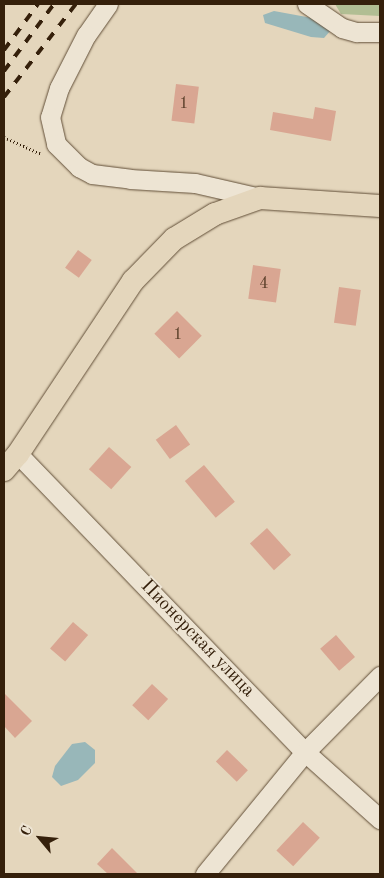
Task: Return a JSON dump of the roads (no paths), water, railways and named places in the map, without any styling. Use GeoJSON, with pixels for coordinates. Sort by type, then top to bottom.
{"type":"FeatureCollection","features":[{"type":"Feature","properties":{"kind":"main road"},"geometry":{"type":"LineString","coordinates":[[4,470],[18,454],[133,280],[174,239],[215,214],[260,198],[380,206]]}},
{"type":"Feature","properties":{"kind":"street"},"geometry":{"type":"LineString","coordinates":[[108,4],[86,35],[59,88],[50,116],[56,144],[79,167],[92,174],[130,179],[195,183],[260,198]]}},
{"type":"Feature","properties":{"kind":"street"},"geometry":{"type":"LineString","coordinates":[[307,4],[342,28],[356,32],[380,32]]}},
{"type":"Feature","properties":{"kind":"street","name":"Пионерская улица"},"geometry":{"type":"LineString","coordinates":[[18,454],[305,752],[380,819]]}},
{"type":"Feature","properties":{"kind":"street"},"geometry":{"type":"LineString","coordinates":[[204,874],[305,752],[380,676]]}},
{"type":"Feature","properties":{"kind":"water"},"geometry":{"type":"Polygon","coordinates":[[[274,11],[323,20],[331,30],[324,38],[311,37],[265,23],[263,15],[274,11]]]}},
{"type":"Feature","properties":{"kind":"water"},"geometry":{"type":"Polygon","coordinates":[[[85,742],[95,750],[95,763],[78,780],[61,786],[52,777],[55,766],[72,744],[85,742]]]}},
{"type":"Feature","properties":{"kind":"railway"},"geometry":{"type":"LineString","coordinates":[[4,50],[38,4]]}},
{"type":"Feature","properties":{"kind":"railway"},"geometry":{"type":"LineString","coordinates":[[4,71],[54,4]]}},
{"type":"Feature","properties":{"kind":"railway"},"geometry":{"type":"LineString","coordinates":[[4,97],[76,4]]}}]}
